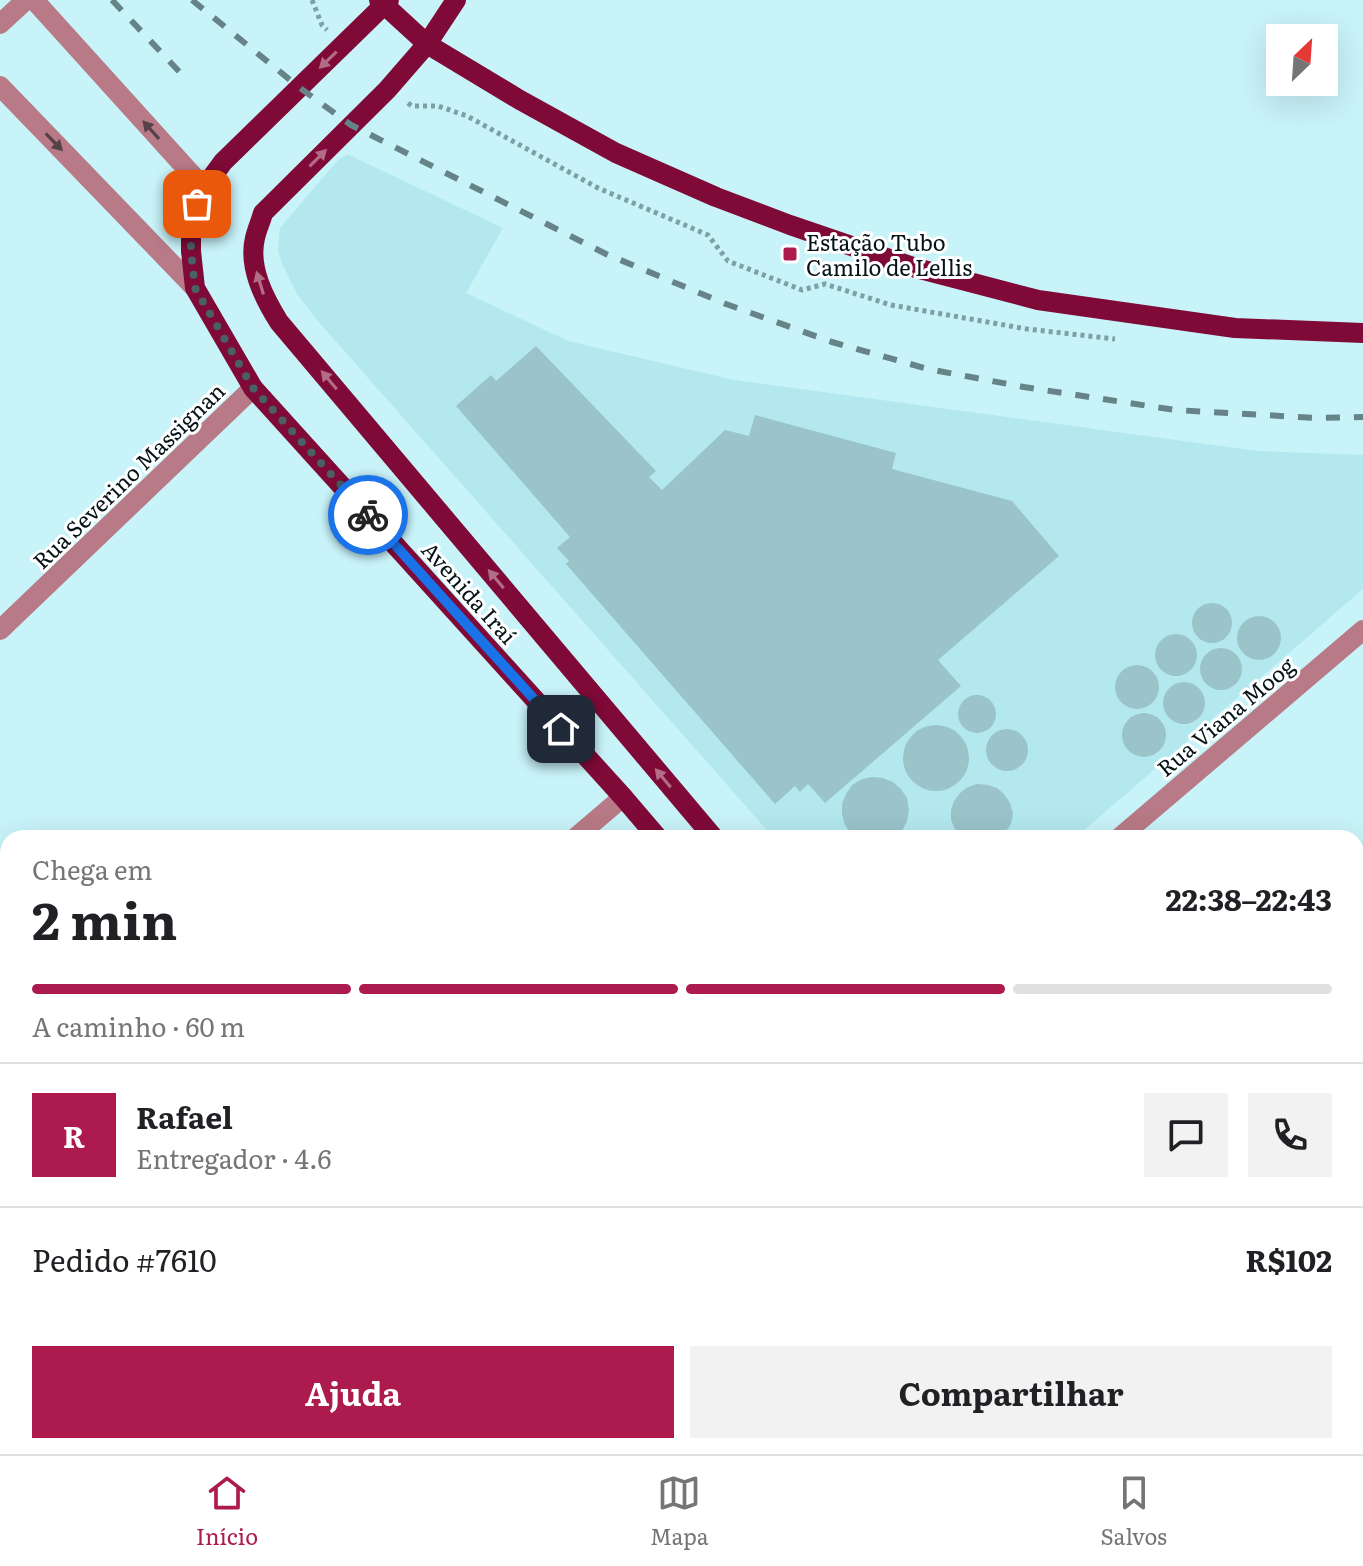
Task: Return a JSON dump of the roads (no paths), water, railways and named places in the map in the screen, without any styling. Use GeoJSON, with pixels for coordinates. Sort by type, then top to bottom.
{"type":"FeatureCollection","features":[{"type":"Feature","properties":{"kind":"main road"},"geometry":{"type":"LineString","coordinates":[[427,44],[456,0]]}},
{"type":"Feature","properties":{"kind":"main road"},"geometry":{"type":"LineString","coordinates":[[195,288],[191,220],[204,188],[223,162],[384,2],[427,44],[616,153],[716,197],[916,268],[1038,300],[1235,328],[1363,333]]}},
{"type":"Feature","properties":{"kind":"main road","name":"Avenida Iraí"},"geometry":{"type":"LineString","coordinates":[[427,44],[387,90],[263,213],[254,241],[256,269],[264,297],[279,322],[707,830]]}},
{"type":"Feature","properties":{"kind":"main road","name":"Avenida Iraí"},"geometry":{"type":"LineString","coordinates":[[195,288],[253,388],[651,830]]}},
{"type":"Feature","properties":{"kind":"street"},"geometry":{"type":"LineString","coordinates":[[0,24],[26,0]]}},
{"type":"Feature","properties":{"kind":"street"},"geometry":{"type":"LineString","coordinates":[[34,0],[204,188]]}},
{"type":"Feature","properties":{"kind":"street","name":"Avenida Iraí"},"geometry":{"type":"LineString","coordinates":[[0,86],[195,288]]}},
{"type":"Feature","properties":{"kind":"street","name":"Rua Severino Massignan"},"geometry":{"type":"LineString","coordinates":[[0,630],[253,388]]}},
{"type":"Feature","properties":{"kind":"street","name":"Rua Viana Moog"},"geometry":{"type":"LineString","coordinates":[[1128,830],[1363,630]]}},
{"type":"Feature","properties":{"kind":"street"},"geometry":{"type":"LineString","coordinates":[[584,830],[623,797]]}},
{"type":"Feature","properties":{"kind":"railway"},"geometry":{"type":"LineString","coordinates":[[112,0],[187,80]]}},
{"type":"Feature","properties":{"kind":"railway"},"geometry":{"type":"LineString","coordinates":[[192,0],[300,88],[351,125],[606,254],[726,304],[832,342],[928,369],[1175,410],[1317,418],[1363,417]]}},
{"type":"Feature","properties":{"kind":"place","name":"Estação Tubo Camilo de Lellis"},"geometry":{"type":"Point","coordinates":[790,254]}}]}
